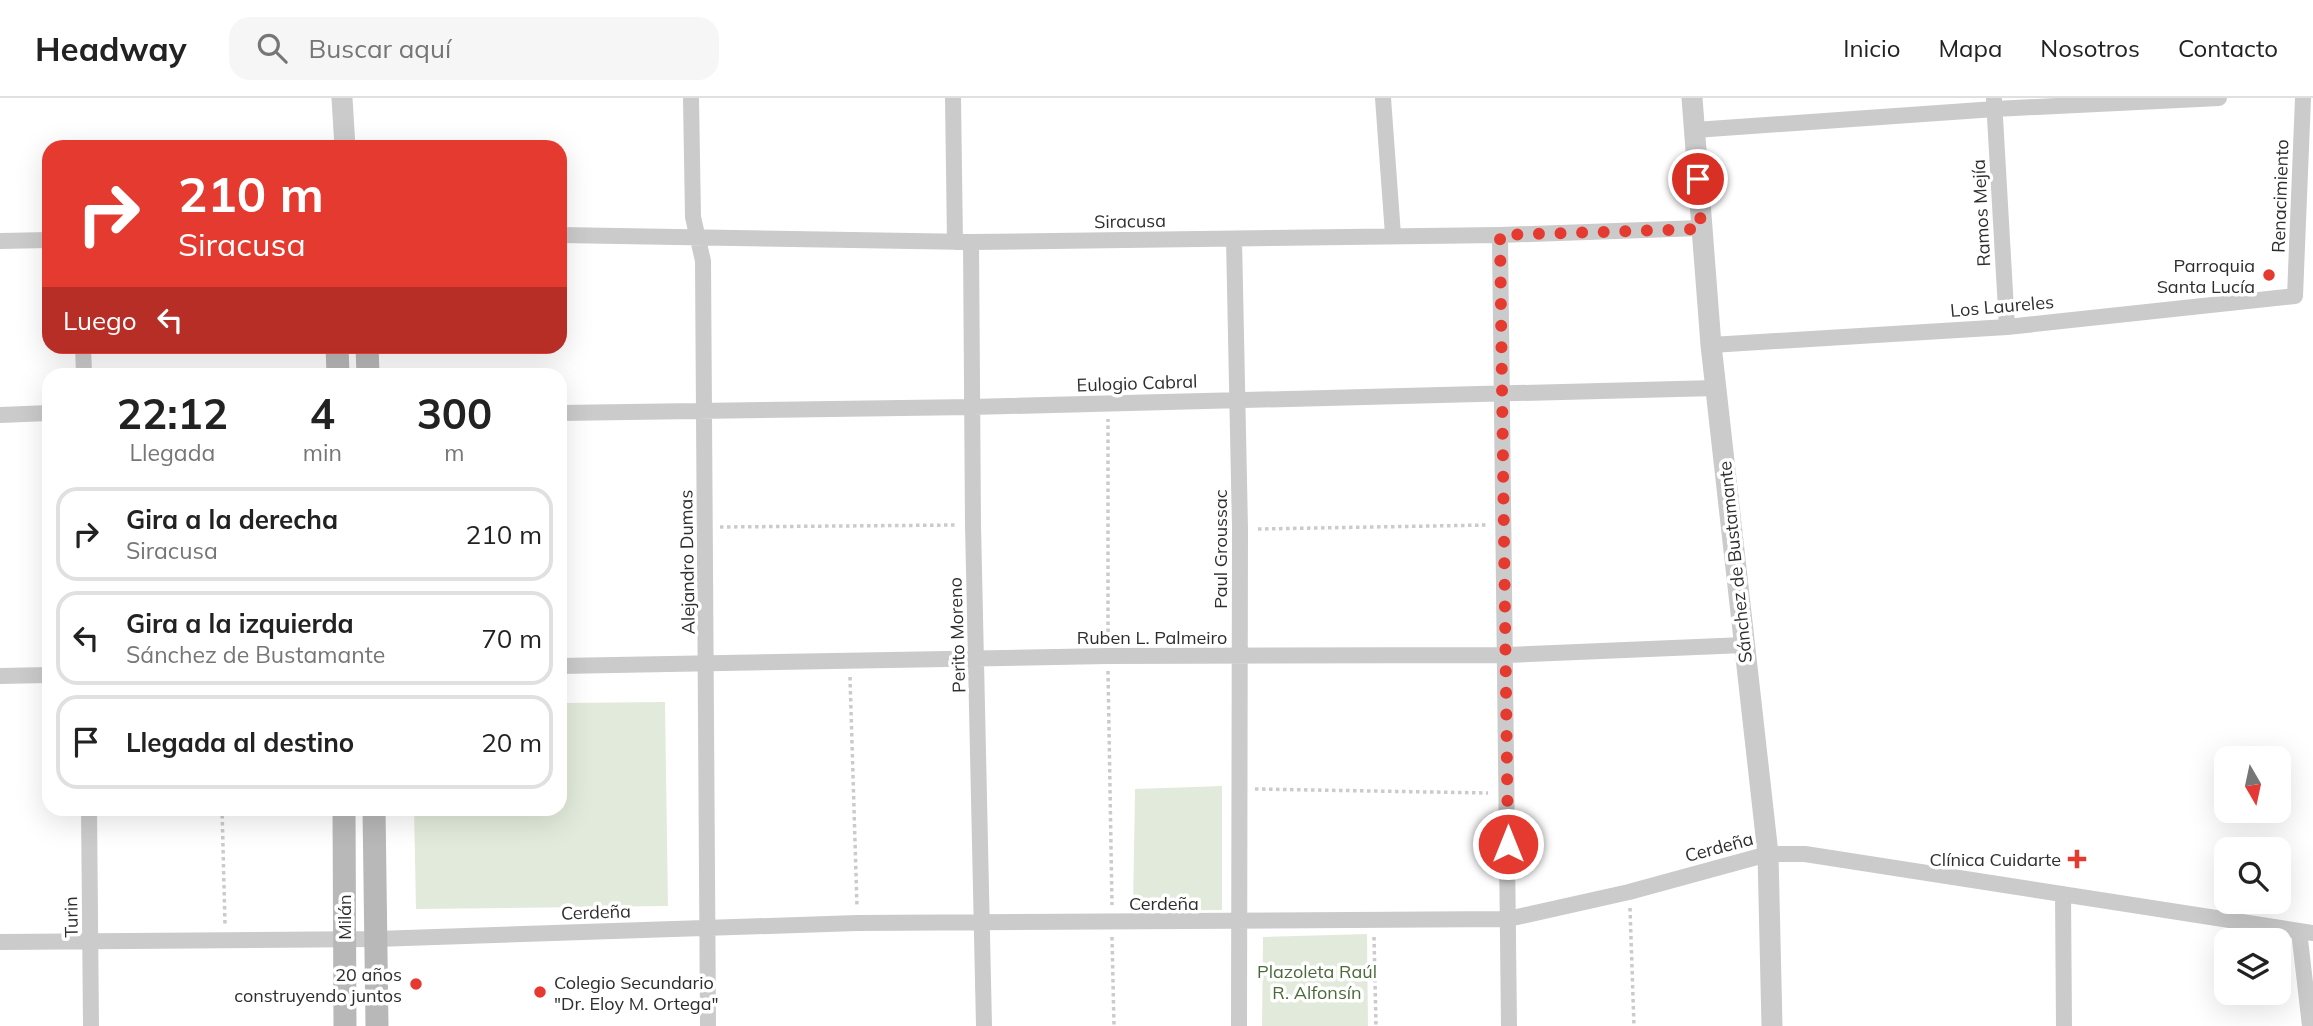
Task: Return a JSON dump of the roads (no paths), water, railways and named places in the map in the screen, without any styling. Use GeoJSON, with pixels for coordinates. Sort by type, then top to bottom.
{"type":"FeatureCollection","features":[{"type":"Feature","properties":{"kind":"main road","name":"Milán"},"geometry":{"type":"LineString","coordinates":[[344,816],[345,1026]]}},
{"type":"Feature","properties":{"kind":"main road","name":"Milán"},"geometry":{"type":"LineString","coordinates":[[374,816],[377,1026]]}},
{"type":"Feature","properties":{"kind":"street"},"geometry":{"type":"LineString","coordinates":[[342,98],[345,140]]}},
{"type":"Feature","properties":{"kind":"street","name":"Alejandro Dumas"},"geometry":{"type":"LineString","coordinates":[[691,98],[693,217],[703,261],[708,663],[708,1026]]}},
{"type":"Feature","properties":{"kind":"street","name":"Perito Moreno"},"geometry":{"type":"LineString","coordinates":[[953,98],[972,407],[984,1026]]}},
{"type":"Feature","properties":{"kind":"street"},"geometry":{"type":"LineString","coordinates":[[1383,98],[1393,235]]}},
{"type":"Feature","properties":{"kind":"street","name":"Sánchez de Bustamante"},"geometry":{"type":"LineString","coordinates":[[1692,98],[1711,345],[1768,854],[1772,1026]]}},
{"type":"Feature","properties":{"kind":"street"},"geometry":{"type":"LineString","coordinates":[[1695,130],[1994,103],[2219,98]]}},
{"type":"Feature","properties":{"kind":"street","name":"Renacimiento"},"geometry":{"type":"LineString","coordinates":[[2295,296],[2306,244],[2303,98]]}},
{"type":"Feature","properties":{"kind":"street","name":"Ramos Mejía"},"geometry":{"type":"LineString","coordinates":[[1994,103],[2007,327]]}},
{"type":"Feature","properties":{"kind":"street","name":"Siracusa"},"geometry":{"type":"LineString","coordinates":[[567,235],[963,242],[1500,235],[1701,229]]}},
{"type":"Feature","properties":{"kind":"street"},"geometry":{"type":"LineString","coordinates":[[1500,235],[1507,655],[1509,1026]]}},
{"type":"Feature","properties":{"kind":"street","name":"Paul Groussac"},"geometry":{"type":"LineString","coordinates":[[1234,239],[1240,530],[1237,923],[1239,1026]]}},
{"type":"Feature","properties":{"kind":"street"},"geometry":{"type":"LineString","coordinates":[[0,241],[42,240]]}},
{"type":"Feature","properties":{"kind":"street","name":"Los Laureles"},"geometry":{"type":"LineString","coordinates":[[1711,345],[2007,327],[2295,296]]}},
{"type":"Feature","properties":{"kind":"street","name":"Eulogio Cabral"},"geometry":{"type":"LineString","coordinates":[[567,413],[972,407],[1237,398],[1716,388]]}},
{"type":"Feature","properties":{"kind":"street"},"geometry":{"type":"LineString","coordinates":[[0,415],[42,414]]}},
{"type":"Feature","properties":{"kind":"street","name":"Ruben L. Palmeiro"},"geometry":{"type":"LineString","coordinates":[[567,666],[1108,656],[1507,655],[1744,645]]}},
{"type":"Feature","properties":{"kind":"street"},"geometry":{"type":"LineString","coordinates":[[0,676],[42,675]]}},
{"type":"Feature","properties":{"kind":"street","name":"Turin"},"geometry":{"type":"LineString","coordinates":[[89,816],[91,1026]]}},
{"type":"Feature","properties":{"kind":"street","name":"Cerdeña"},"geometry":{"type":"LineString","coordinates":[[0,942],[376,939],[857,923],[1237,923],[1508,919],[1629,892],[1768,854],[1805,854],[2306,932]]}},
{"type":"Feature","properties":{"kind":"street"},"geometry":{"type":"LineString","coordinates":[[2063,894],[2064,1026]]}},
{"type":"Feature","properties":{"kind":"street"},"geometry":{"type":"LineString","coordinates":[[2306,932],[2310,1026]]}},
{"type":"Feature","properties":{"kind":"place","name":"Parroquia Santa Lucía"},"geometry":{"type":"Point","coordinates":[2269,275]}},
{"type":"Feature","properties":{"kind":"place","name":"Clínica Cuidarte"},"geometry":{"type":"Point","coordinates":[2077,859]}},
{"type":"Feature","properties":{"kind":"place","name":"20 años construyendo juntos"},"geometry":{"type":"Point","coordinates":[416,984]}},
{"type":"Feature","properties":{"kind":"place","name":"Colegio Secundario \"Dr. Eloy M. Ortega\""},"geometry":{"type":"Point","coordinates":[540,992]}},
{"type":"Feature","properties":{"kind":"park label","name":"Plazoleta Raúl R. Alfonsín"},"geometry":{"type":"Point","coordinates":[1317,981]}}]}
